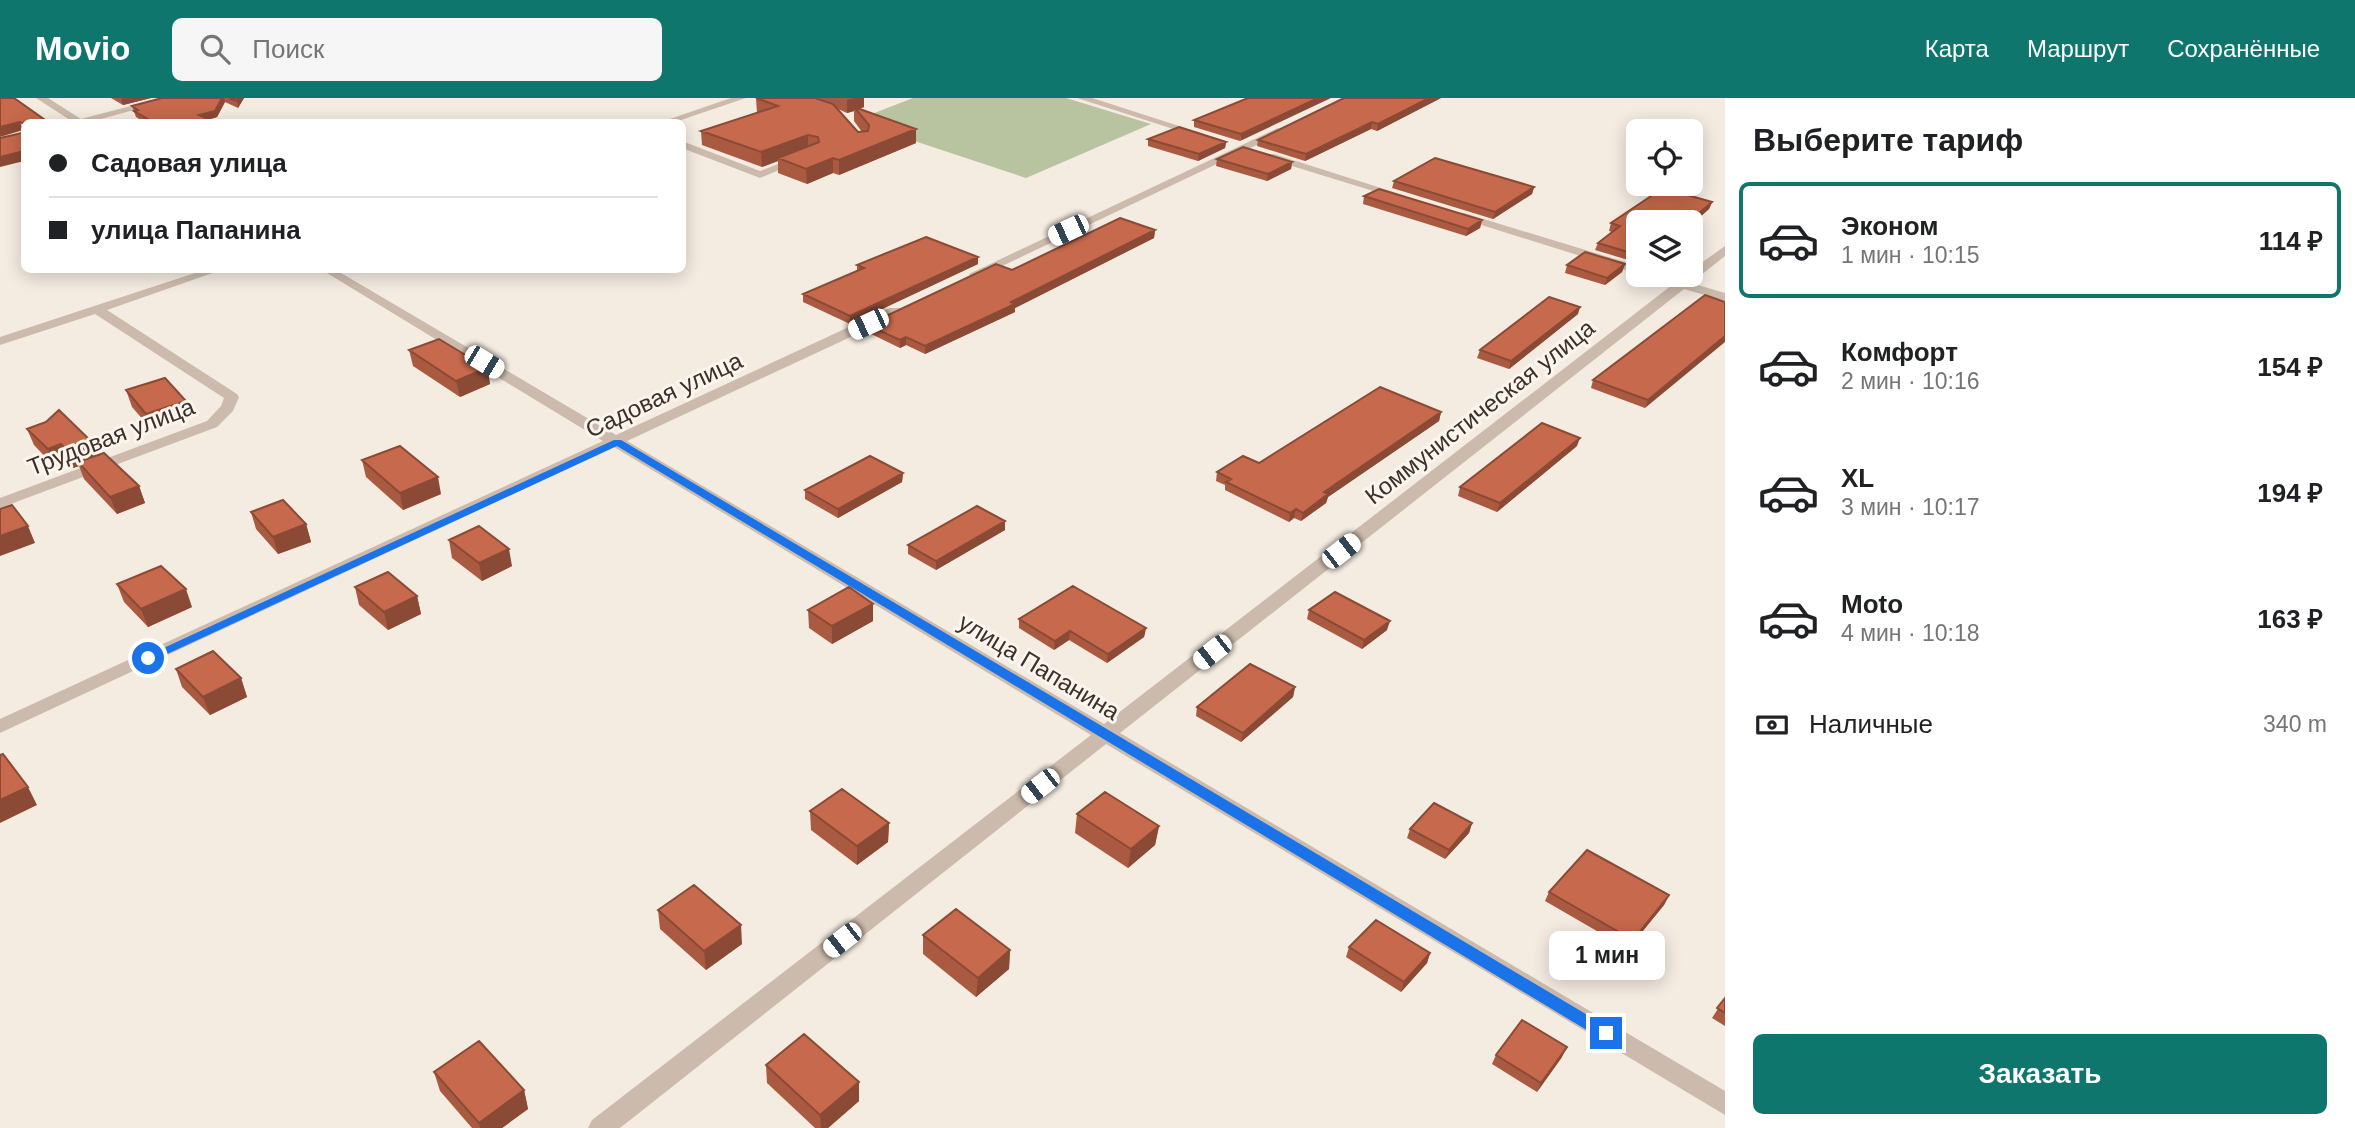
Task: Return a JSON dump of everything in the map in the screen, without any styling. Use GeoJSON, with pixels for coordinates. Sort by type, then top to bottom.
{"type":"FeatureCollection","features":[{"type":"Feature","properties":{"kind":"street"},"geometry":{"type":"LineString","coordinates":[[41,98],[74,119]]}},
{"type":"Feature","properties":{"kind":"street"},"geometry":{"type":"LineString","coordinates":[[91,119],[173,98]]}},
{"type":"Feature","properties":{"kind":"street"},"geometry":{"type":"LineString","coordinates":[[675,119],[741,98]]}},
{"type":"Feature","properties":{"kind":"street"},"geometry":{"type":"LineString","coordinates":[[1082,98],[1206,136]]}},
{"type":"Feature","properties":{"kind":"street"},"geometry":{"type":"LineString","coordinates":[[956,283],[1237,146],[1289,125]]}},
{"type":"Feature","properties":{"kind":"street"},"geometry":{"type":"LineString","coordinates":[[686,146],[760,175],[813,154]]}},
{"type":"Feature","properties":{"kind":"street"},"geometry":{"type":"LineString","coordinates":[[1237,146],[1414,201]]}},
{"type":"Feature","properties":{"kind":"street"},"geometry":{"type":"LineString","coordinates":[[1454,213],[1626,266]]}},
{"type":"Feature","properties":{"kind":"street","name":"Коммунистическая улица"},"geometry":{"type":"LineString","coordinates":[[1703,268],[1725,250]]}},
{"type":"Feature","properties":{"kind":"street"},"geometry":{"type":"LineString","coordinates":[[0,341],[206,273]]}},
{"type":"Feature","properties":{"kind":"street","name":"улица Папанина"},"geometry":{"type":"LineString","coordinates":[[333,273],[1725,1104]]}},
{"type":"Feature","properties":{"kind":"street","name":"Коммунистическая улица"},"geometry":{"type":"LineString","coordinates":[[601,1128],[1679,287]]}},
{"type":"Feature","properties":{"kind":"street"},"geometry":{"type":"LineString","coordinates":[[1693,287],[1725,297]]}},
{"type":"Feature","properties":{"kind":"street","name":"Садовая улица"},"geometry":{"type":"LineString","coordinates":[[0,727],[905,307]]}},
{"type":"Feature","properties":{"kind":"street","name":"Трудовая улица"},"geometry":{"type":"LineString","coordinates":[[0,503],[212,424],[228,408],[232,397],[97,309]]}},
{"type":"Feature","properties":{"kind":"green space"},"geometry":{"type":"Polygon","coordinates":[[[913,98],[1066,98],[1151,124],[1026,178],[854,121],[913,98]]]}},
{"type":"Feature","properties":{"kind":"building"},"geometry":{"type":"Polygon","coordinates":[[[0,98],[14,98],[44,119],[21,119],[21,122],[0,127],[0,98]]]}},
{"type":"Feature","properties":{"kind":"building"},"geometry":{"type":"Polygon","coordinates":[[[162,98],[222,98],[215,111],[199,115],[208,119],[148,119],[134,111],[138,110],[132,106],[162,98]]]}},
{"type":"Feature","properties":{"kind":"building"},"geometry":{"type":"Polygon","coordinates":[[[756,98],[815,98],[833,104],[858,132],[868,131],[869,125],[854,107],[916,129],[839,160],[833,158],[806,169],[778,158],[819,142],[818,137],[808,135],[761,152],[701,131],[778,106],[756,98]]]}},
{"type":"Feature","properties":{"kind":"building"},"geometry":{"type":"Polygon","coordinates":[[[1248,98],[1318,98],[1241,134],[1194,120],[1248,98]]]}},
{"type":"Feature","properties":{"kind":"building"},"geometry":{"type":"Polygon","coordinates":[[[1344,98],[1429,98],[1378,124],[1372,122],[1306,154],[1258,140],[1344,98]]]}},
{"type":"Feature","properties":{"kind":"building"},"geometry":{"type":"Polygon","coordinates":[[[1179,127],[1226,142],[1199,154],[1148,139],[1179,127]]]}},
{"type":"Feature","properties":{"kind":"building"},"geometry":{"type":"Polygon","coordinates":[[[21,133],[21,152],[0,157],[0,138],[21,133]]]}},
{"type":"Feature","properties":{"kind":"building"},"geometry":{"type":"Polygon","coordinates":[[[1243,147],[1292,162],[1268,174],[1217,159],[1243,147]]]}},
{"type":"Feature","properties":{"kind":"building"},"geometry":{"type":"Polygon","coordinates":[[[1435,158],[1534,187],[1495,212],[1394,181],[1435,158]]]}},
{"type":"Feature","properties":{"kind":"building"},"geometry":{"type":"Polygon","coordinates":[[[1379,189],[1482,220],[1468,229],[1364,196],[1379,189]]]}},
{"type":"Feature","properties":{"kind":"building"},"geometry":{"type":"Polygon","coordinates":[[[1651,196],[1691,196],[1712,202],[1703,210],[1630,210],[1651,196]]]}},
{"type":"Feature","properties":{"kind":"building"},"geometry":{"type":"Polygon","coordinates":[[[1626,213],[1626,251],[1598,243],[1620,226],[1611,223],[1626,213]]]}},
{"type":"Feature","properties":{"kind":"building"},"geometry":{"type":"Polygon","coordinates":[[[1120,218],[1155,230],[1011,302],[1015,304],[925,346],[906,337],[900,340],[867,325],[996,264],[1012,270],[1120,218]]]}},
{"type":"Feature","properties":{"kind":"building"},"geometry":{"type":"Polygon","coordinates":[[[926,237],[978,257],[850,316],[803,294],[864,268],[857,265],[926,237]]]}},
{"type":"Feature","properties":{"kind":"building"},"geometry":{"type":"Polygon","coordinates":[[[1585,252],[1625,264],[1607,278],[1567,265],[1585,252]]]}},
{"type":"Feature","properties":{"kind":"building"},"geometry":{"type":"Polygon","coordinates":[[[1705,295],[1725,302],[1725,336],[1648,400],[1593,380],[1705,295]]]}},
{"type":"Feature","properties":{"kind":"building"},"geometry":{"type":"Polygon","coordinates":[[[1549,297],[1580,307],[1511,361],[1480,350],[1549,297]]]}},
{"type":"Feature","properties":{"kind":"building"},"geometry":{"type":"Polygon","coordinates":[[[439,339],[487,368],[456,381],[409,350],[439,339]]]}},
{"type":"Feature","properties":{"kind":"building"},"geometry":{"type":"Polygon","coordinates":[[[165,378],[186,401],[146,414],[126,390],[165,378]]]}},
{"type":"Feature","properties":{"kind":"building"},"geometry":{"type":"Polygon","coordinates":[[[1380,387],[1441,412],[1324,492],[1328,494],[1303,513],[1296,509],[1290,513],[1226,482],[1231,479],[1217,472],[1243,456],[1259,463],[1380,387]]]}},
{"type":"Feature","properties":{"kind":"building"},"geometry":{"type":"Polygon","coordinates":[[[59,410],[92,442],[67,451],[61,444],[48,449],[27,429],[46,422],[59,410]]]}},
{"type":"Feature","properties":{"kind":"building"},"geometry":{"type":"Polygon","coordinates":[[[1542,423],[1580,438],[1500,503],[1460,487],[1542,423]]]}},
{"type":"Feature","properties":{"kind":"building"},"geometry":{"type":"Polygon","coordinates":[[[400,446],[438,477],[400,493],[362,460],[400,446]]]}},
{"type":"Feature","properties":{"kind":"building"},"geometry":{"type":"Polygon","coordinates":[[[104,453],[139,486],[110,497],[78,462],[104,453]]]}},
{"type":"Feature","properties":{"kind":"building"},"geometry":{"type":"Polygon","coordinates":[[[870,456],[903,473],[838,509],[805,490],[870,456]]]}},
{"type":"Feature","properties":{"kind":"building"},"geometry":{"type":"Polygon","coordinates":[[[283,500],[306,524],[273,537],[251,512],[283,500]]]}},
{"type":"Feature","properties":{"kind":"building"},"geometry":{"type":"Polygon","coordinates":[[[12,505],[28,526],[0,536],[0,509],[12,505]]]}},
{"type":"Feature","properties":{"kind":"building"},"geometry":{"type":"Polygon","coordinates":[[[977,506],[1005,521],[936,561],[908,545],[977,506]]]}},
{"type":"Feature","properties":{"kind":"building"},"geometry":{"type":"Polygon","coordinates":[[[479,526],[509,549],[479,563],[449,540],[479,526]]]}},
{"type":"Feature","properties":{"kind":"building"},"geometry":{"type":"Polygon","coordinates":[[[161,566],[186,589],[141,609],[117,584],[161,566]]]}},
{"type":"Feature","properties":{"kind":"building"},"geometry":{"type":"Polygon","coordinates":[[[388,572],[417,596],[384,612],[355,587],[388,572]]]}},
{"type":"Feature","properties":{"kind":"building"},"geometry":{"type":"Polygon","coordinates":[[[1073,586],[1146,628],[1108,654],[1070,631],[1055,641],[1019,619],[1073,586]]]}},
{"type":"Feature","properties":{"kind":"building"},"geometry":{"type":"Polygon","coordinates":[[[849,587],[873,604],[832,626],[808,610],[849,587]]]}},
{"type":"Feature","properties":{"kind":"building"},"geometry":{"type":"Polygon","coordinates":[[[1335,592],[1390,621],[1364,640],[1309,610],[1335,592]]]}},
{"type":"Feature","properties":{"kind":"building"},"geometry":{"type":"Polygon","coordinates":[[[213,651],[241,678],[203,697],[176,669],[213,651]]]}},
{"type":"Feature","properties":{"kind":"building"},"geometry":{"type":"Polygon","coordinates":[[[1250,664],[1295,687],[1243,733],[1197,707],[1250,664]]]}},
{"type":"Feature","properties":{"kind":"building"},"geometry":{"type":"Polygon","coordinates":[[[3,754],[28,787],[0,800],[0,755],[3,754]]]}},
{"type":"Feature","properties":{"kind":"building"},"geometry":{"type":"Polygon","coordinates":[[[842,789],[889,823],[857,846],[810,811],[842,789]]]}},
{"type":"Feature","properties":{"kind":"building"},"geometry":{"type":"Polygon","coordinates":[[[1105,792],[1159,826],[1131,849],[1077,814],[1105,792]]]}},
{"type":"Feature","properties":{"kind":"building"},"geometry":{"type":"Polygon","coordinates":[[[1434,803],[1472,823],[1449,850],[1410,829],[1434,803]]]}},
{"type":"Feature","properties":{"kind":"building"},"geometry":{"type":"Polygon","coordinates":[[[1587,850],[1669,895],[1633,940],[1549,892],[1587,850]]]}},
{"type":"Feature","properties":{"kind":"building"},"geometry":{"type":"Polygon","coordinates":[[[694,885],[741,925],[704,951],[658,910],[694,885]]]}},
{"type":"Feature","properties":{"kind":"building"},"geometry":{"type":"Polygon","coordinates":[[[956,909],[1010,950],[978,978],[923,935],[956,909]]]}},
{"type":"Feature","properties":{"kind":"building"},"geometry":{"type":"Polygon","coordinates":[[[1376,920],[1430,953],[1404,982],[1349,947],[1376,920]]]}},
{"type":"Feature","properties":{"kind":"building"},"geometry":{"type":"Polygon","coordinates":[[[1725,998],[1725,1013],[1717,1008],[1725,998]]]}},
{"type":"Feature","properties":{"kind":"building"},"geometry":{"type":"Polygon","coordinates":[[[1522,1020],[1567,1047],[1541,1083],[1496,1055],[1522,1020]]]}},
{"type":"Feature","properties":{"kind":"building"},"geometry":{"type":"Polygon","coordinates":[[[804,1034],[859,1082],[820,1115],[766,1065],[804,1034]]]}},
{"type":"Feature","properties":{"kind":"building"},"geometry":{"type":"Polygon","coordinates":[[[479,1041],[524,1090],[479,1123],[434,1072],[479,1041]]]}},
{"type":"Feature","properties":{"kind":"route"},"geometry":{"type":"LineString","coordinates":[[148,658],[618,442],[1606,1033]]}}]}
